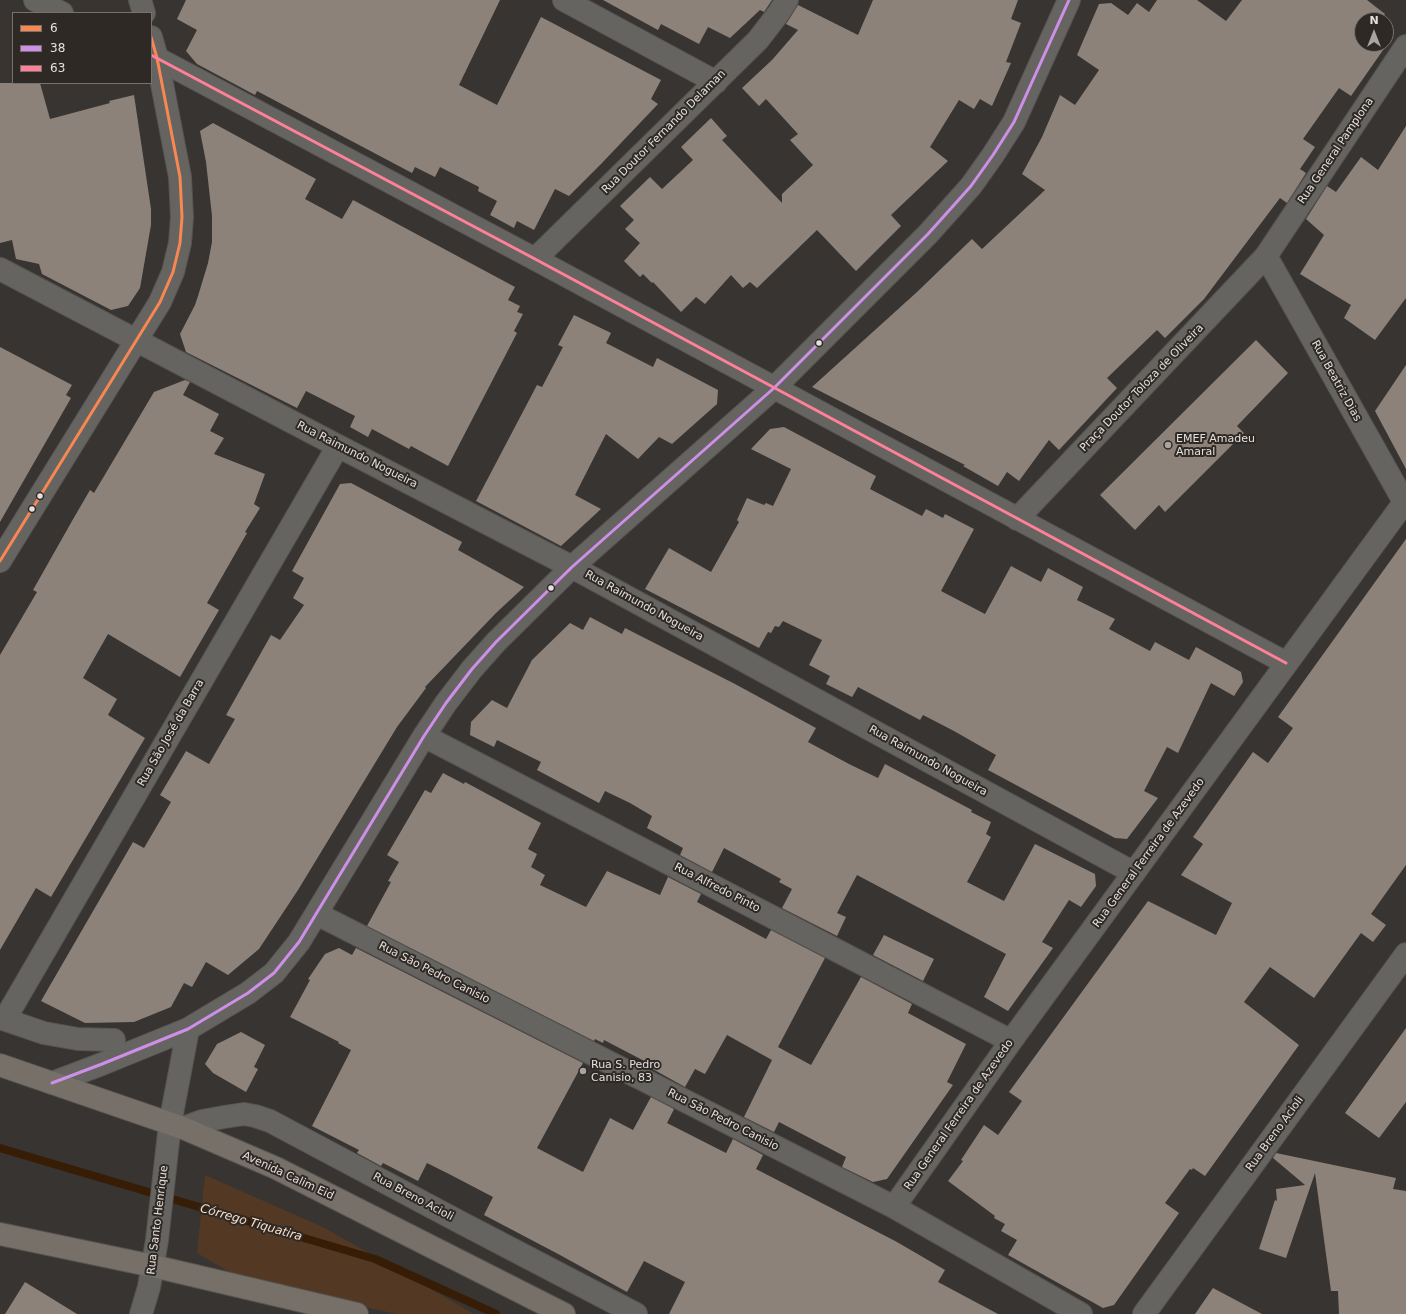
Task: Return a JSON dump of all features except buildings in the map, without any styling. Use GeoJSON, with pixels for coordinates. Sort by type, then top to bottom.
{"type":"FeatureCollection","features":[{"type":"Feature","properties":{"kind":"main road","name":"Avenida Calim Eid"},"geometry":{"type":"LineString","coordinates":[[0,1065],[176,1126],[276,1168],[564,1314]]}},
{"type":"Feature","properties":{"kind":"main road"},"geometry":{"type":"LineString","coordinates":[[0,1234],[153,1266],[357,1314]]}},
{"type":"Feature","properties":{"kind":"street"},"geometry":{"type":"LineString","coordinates":[[35,0],[60,12]]}},
{"type":"Feature","properties":{"kind":"street"},"geometry":{"type":"LineString","coordinates":[[140,0],[144,12]]}},
{"type":"Feature","properties":{"kind":"street"},"geometry":{"type":"LineString","coordinates":[[564,0],[716,82]]}},
{"type":"Feature","properties":{"kind":"street","name":"Rua Doutor Fernando Delaman"},"geometry":{"type":"LineString","coordinates":[[535,259],[758,40],[778,14],[786,0]]}},
{"type":"Feature","properties":{"kind":"street"},"geometry":{"type":"LineString","coordinates":[[52,1083],[188,1029],[248,993],[274,973],[299,942],[424,736],[446,703],[472,669],[496,642],[572,567],[774,388],[928,234],[971,186],[993,156],[1014,122],[1069,0]]}},
{"type":"Feature","properties":{"kind":"street"},"geometry":{"type":"LineString","coordinates":[[0,561],[160,302],[173,272],[180,243],[182,217],[180,177],[152,44]]}},
{"type":"Feature","properties":{"kind":"street","name":"Rua General Pamplona"},"geometry":{"type":"LineString","coordinates":[[1266,256],[1406,46]]}},
{"type":"Feature","properties":{"kind":"street"},"geometry":{"type":"LineString","coordinates":[[154,57],[535,259],[1286,663]]}},
{"type":"Feature","properties":{"kind":"street","name":"Rua Beatriz Dias"},"geometry":{"type":"LineString","coordinates":[[1266,256],[1406,502]]}},
{"type":"Feature","properties":{"kind":"street","name":"Praça Doutor Toloza de Oliveira"},"geometry":{"type":"LineString","coordinates":[[1017,519],[1266,256]]}},
{"type":"Feature","properties":{"kind":"street","name":"Rua Raimundo Nogueira"},"geometry":{"type":"LineString","coordinates":[[0,269],[572,567],[1134,873]]}},
{"type":"Feature","properties":{"kind":"street","name":"Rua São José da Barra"},"geometry":{"type":"LineString","coordinates":[[2,1019],[338,446]]}},
{"type":"Feature","properties":{"kind":"street","name":"Rua General Ferreira de Azevedo"},"geometry":{"type":"LineString","coordinates":[[894,1207],[1011,1041],[1286,663],[1406,502]]}},
{"type":"Feature","properties":{"kind":"street","name":"Rua Alfredo Pinto"},"geometry":{"type":"LineString","coordinates":[[424,736],[1011,1041]]}},
{"type":"Feature","properties":{"kind":"street","name":"Rua São Pedro Canisio"},"geometry":{"type":"LineString","coordinates":[[317,914],[894,1207],[1081,1314]]}},
{"type":"Feature","properties":{"kind":"street","name":"Rua Breno Acioli"},"geometry":{"type":"LineString","coordinates":[[1144,1314],[1406,954]]}},
{"type":"Feature","properties":{"kind":"street"},"geometry":{"type":"LineString","coordinates":[[2,1019],[44,1033],[78,1039],[114,1040]]}},
{"type":"Feature","properties":{"kind":"street","name":"Rua Santo Henrique"},"geometry":{"type":"LineString","coordinates":[[141,1314],[149,1287],[153,1266],[165,1170],[176,1126],[188,1029]]}},
{"type":"Feature","properties":{"kind":"street","name":"Rua Breno Acioli"},"geometry":{"type":"LineString","coordinates":[[176,1126],[244,1114],[270,1121],[636,1314]]}},
{"type":"Feature","properties":{"kind":"shaded area"},"geometry":{"type":"Polygon","coordinates":[[[205,1175],[325,1228],[474,1314],[396,1314],[241,1279],[197,1253],[205,1175]]]}},
{"type":"Feature","properties":{"kind":"waterway","name":"Córrego Tiquatira"},"geometry":{"type":"LineString","coordinates":[[0,1148],[375,1259],[496,1314]]}},
{"type":"Feature","properties":{"kind":"transit line","name":"38"},"geometry":{"type":"LineString","coordinates":[[52,1083],[188,1029],[248,993],[274,973],[299,942],[424,736],[446,703],[472,669],[496,642],[572,567],[774,388],[928,234],[971,186],[1014,122],[1069,0]]}},
{"type":"Feature","properties":{"kind":"transit line","name":"6"},"geometry":{"type":"LineString","coordinates":[[0,561],[160,302],[173,272],[180,243],[182,217],[180,177],[157,58],[152,40]]}},
{"type":"Feature","properties":{"kind":"transit line","name":"63"},"geometry":{"type":"LineString","coordinates":[[152,56],[535,259],[1286,663]]}},
{"type":"Feature","properties":{"kind":"place","name":"EMEF Amadeu Amaral"},"geometry":{"type":"Point","coordinates":[1168,445]}},
{"type":"Feature","properties":{"kind":"place","name":"Rua S. Pedro Canisio, 83"},"geometry":{"type":"Point","coordinates":[583,1071]}}]}
